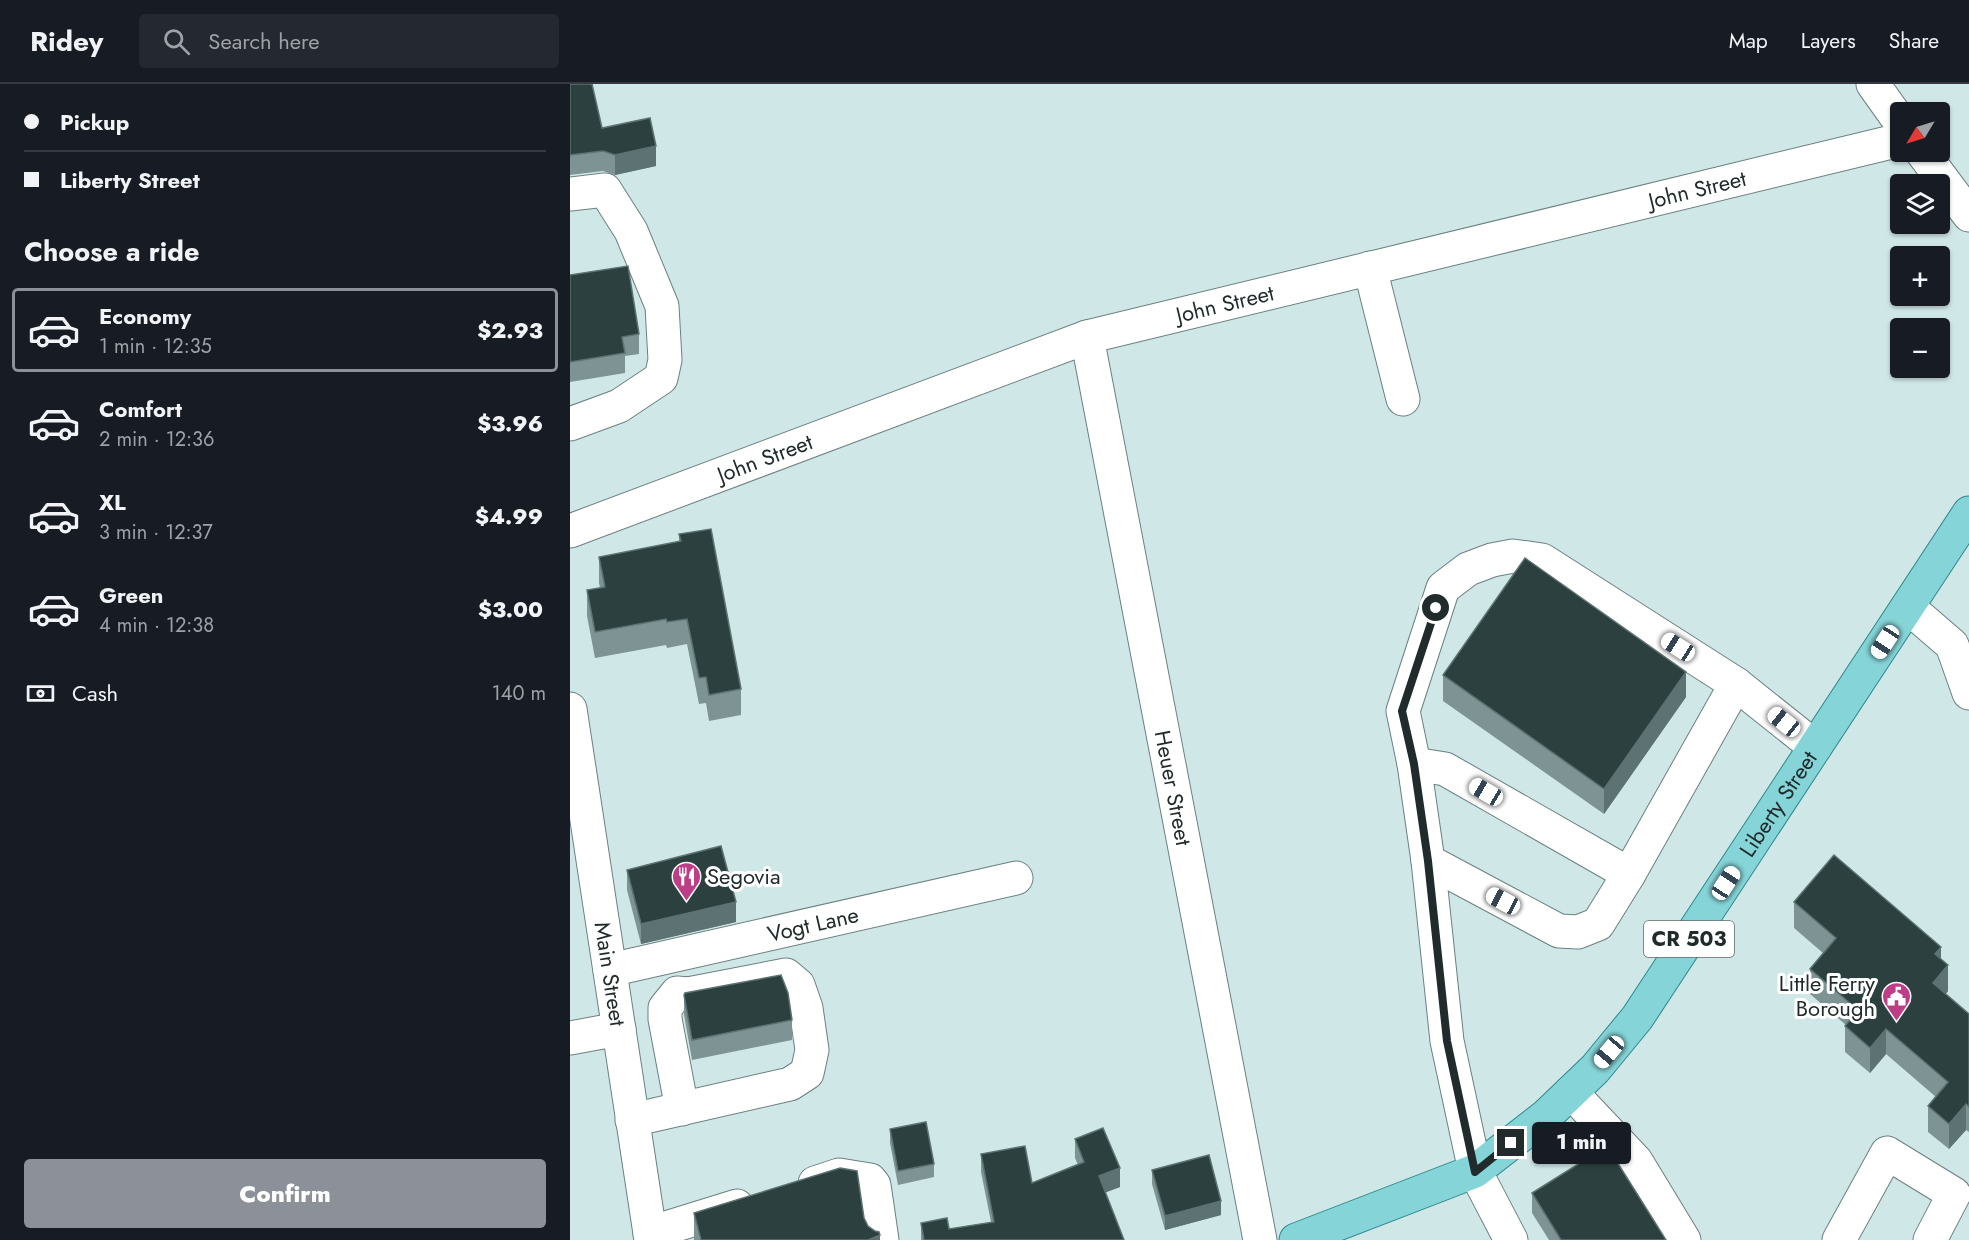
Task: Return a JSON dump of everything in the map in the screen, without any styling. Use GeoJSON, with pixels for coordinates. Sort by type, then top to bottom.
{"type":"FeatureCollection","features":[{"type":"Feature","properties":{"kind":"main road","name":"Liberty Street"},"geometry":{"type":"LineString","coordinates":[[1296,1240],[1475,1172],[1547,1115],[1594,1069],[1637,1018],[1969,513]]}},
{"type":"Feature","properties":{"kind":"street"},"geometry":{"type":"LineString","coordinates":[[1873,84],[1890,108]]}},
{"type":"Feature","properties":{"kind":"street","name":"John Street"},"geometry":{"type":"LineString","coordinates":[[570,531],[1087,337],[1890,142]]}},
{"type":"Feature","properties":{"kind":"street"},"geometry":{"type":"LineString","coordinates":[[1929,162],[1969,215]]}},
{"type":"Feature","properties":{"kind":"street"},"geometry":{"type":"LineString","coordinates":[[570,194],[605,190],[631,231],[662,306],[665,360],[661,378],[619,406],[570,424]]}},
{"type":"Feature","properties":{"kind":"street"},"geometry":{"type":"LineString","coordinates":[[1370,268],[1403,399]]}},
{"type":"Feature","properties":{"kind":"street","name":"Heuer Street"},"geometry":{"type":"LineString","coordinates":[[1087,337],[1260,1240]]}},
{"type":"Feature","properties":{"kind":"street"},"geometry":{"type":"LineString","coordinates":[[1511,1240],[1475,1172],[1447,1041],[1428,861],[1414,764],[1402,711],[1443,588],[1468,569],[1492,560],[1513,556],[1542,560],[1736,684],[1815,747]]}},
{"type":"Feature","properties":{"kind":"street"},"geometry":{"type":"LineString","coordinates":[[1908,607],[1952,645],[1969,693]]}},
{"type":"Feature","properties":{"kind":"street"},"geometry":{"type":"LineString","coordinates":[[1428,861],[1559,931],[1578,932],[1598,924],[1629,874],[1736,684]]}},
{"type":"Feature","properties":{"kind":"street","name":"Main Street"},"geometry":{"type":"LineString","coordinates":[[570,709],[650,1236]]}},
{"type":"Feature","properties":{"kind":"street"},"geometry":{"type":"LineString","coordinates":[[1414,764],[1445,769],[1629,874]]}},
{"type":"Feature","properties":{"kind":"street","name":"Vogt Lane"},"geometry":{"type":"LineString","coordinates":[[610,970],[1016,878]]}},
{"type":"Feature","properties":{"kind":"street"},"geometry":{"type":"LineString","coordinates":[[632,1119],[682,1108],[790,1084],[807,1074],[812,1050],[806,1008],[798,985],[786,975],[688,994],[676,993],[664,1008],[682,1108]]}},
{"type":"Feature","properties":{"kind":"street"},"geometry":{"type":"LineString","coordinates":[[570,1038],[619,1029]]}},
{"type":"Feature","properties":{"kind":"street"},"geometry":{"type":"LineString","coordinates":[[1571,1092],[1636,1161],[1684,1240]]}},
{"type":"Feature","properties":{"kind":"street"},"geometry":{"type":"LineString","coordinates":[[1839,1240],[1887,1153],[1954,1194],[1930,1240]]}},
{"type":"Feature","properties":{"kind":"street"},"geometry":{"type":"LineString","coordinates":[[650,1236],[839,1175],[870,1180],[874,1185],[882,1240]]}},
{"type":"Feature","properties":{"kind":"building"},"geometry":{"type":"Polygon","coordinates":[[[570,84],[592,84],[602,128],[650,118],[656,146],[615,155],[603,151],[570,155],[570,84]]]}},
{"type":"Feature","properties":{"kind":"building"},"geometry":{"type":"Polygon","coordinates":[[[628,266],[639,334],[622,337],[625,353],[570,362],[570,275],[628,266]]]}},
{"type":"Feature","properties":{"kind":"building"},"geometry":{"type":"Polygon","coordinates":[[[711,529],[741,689],[709,695],[706,677],[699,678],[687,619],[667,622],[666,619],[595,632],[587,590],[605,587],[599,557],[681,541],[679,534],[711,529]]]}},
{"type":"Feature","properties":{"kind":"building"},"geometry":{"type":"Polygon","coordinates":[[[1525,558],[1686,672],[1604,789],[1443,675],[1525,558]]]}},
{"type":"Feature","properties":{"kind":"building"},"geometry":{"type":"Polygon","coordinates":[[[721,846],[736,902],[641,924],[627,870],[721,846]]]}},
{"type":"Feature","properties":{"kind":"building","name":"Little Ferry Borough"},"geometry":{"type":"Polygon","coordinates":[[[1834,855],[1941,947],[1935,954],[1948,965],[1933,983],[1969,1014],[1969,1107],[1966,1104],[1949,1124],[1928,1106],[1948,1082],[1886,1029],[1870,1048],[1845,1026],[1858,1010],[1810,969],[1836,938],[1794,902],[1834,855]]]}},
{"type":"Feature","properties":{"kind":"building"},"geometry":{"type":"Polygon","coordinates":[[[781,975],[788,993],[792,1020],[692,1040],[685,993],[781,975]]]}},
{"type":"Feature","properties":{"kind":"building"},"geometry":{"type":"Polygon","coordinates":[[[926,1122],[934,1164],[898,1171],[890,1129],[926,1122]]]}},
{"type":"Feature","properties":{"kind":"building"},"geometry":{"type":"Polygon","coordinates":[[[1103,1128],[1120,1168],[1099,1176],[1124,1240],[924,1240],[921,1223],[947,1218],[949,1229],[994,1222],[981,1154],[1025,1146],[1032,1183],[1084,1162],[1075,1139],[1103,1128]]]}},
{"type":"Feature","properties":{"kind":"building"},"geometry":{"type":"Polygon","coordinates":[[[1607,1146],[1666,1240],[1561,1240],[1532,1193],[1607,1146]]]}},
{"type":"Feature","properties":{"kind":"building"},"geometry":{"type":"Polygon","coordinates":[[[1209,1155],[1221,1201],[1165,1216],[1152,1170],[1209,1155]]]}},
{"type":"Feature","properties":{"kind":"building"},"geometry":{"type":"Polygon","coordinates":[[[840,1168],[857,1171],[864,1218],[868,1226],[880,1235],[868,1240],[701,1240],[694,1213],[840,1168]]]}},
{"type":"Feature","properties":{"kind":"place","name":"Segovia"},"geometry":{"type":"Point","coordinates":[686,902]}},
{"type":"Feature","properties":{"kind":"place","name":"Little Ferry Borough"},"geometry":{"type":"Point","coordinates":[1896,1022]}},
{"type":"Feature","properties":{"kind":"route"},"geometry":{"type":"LineString","coordinates":[[1436,608],[1402,711],[1414,764],[1428,861],[1447,1041],[1475,1172],[1511,1143]]}}]}
